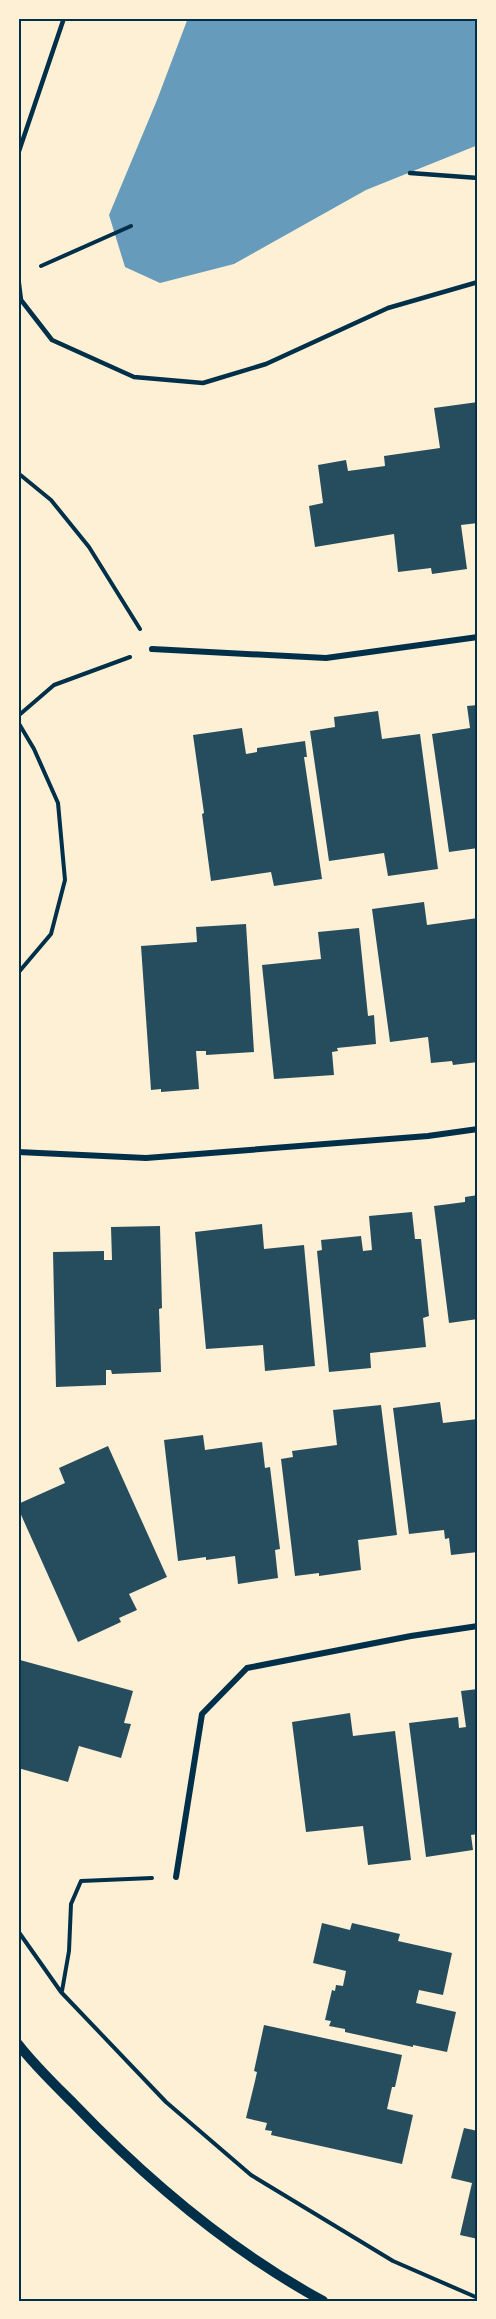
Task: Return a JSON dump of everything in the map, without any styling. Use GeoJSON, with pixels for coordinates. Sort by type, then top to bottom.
{"type":"FeatureCollection","features":[{"type":"Feature","properties":{"kind":"street"},"geometry":{"type":"LineString","coordinates":[[152,649],[326,658],[478,637]]}},
{"type":"Feature","properties":{"kind":"street"},"geometry":{"type":"LineString","coordinates":[[18,1152],[146,1158],[428,1136],[478,1129]]}},
{"type":"Feature","properties":{"kind":"street"},"geometry":{"type":"LineString","coordinates":[[176,1877],[202,1714],[247,1668],[411,1636],[478,1626]]}},
{"type":"Feature","properties":{"kind":"street"},"geometry":{"type":"LineString","coordinates":[[18,2044],[105,2137],[192,2214],[293,2285],[323,2301]]}},
{"type":"Feature","properties":{"kind":"lane"},"geometry":{"type":"LineString","coordinates":[[18,154],[64,18]]}},
{"type":"Feature","properties":{"kind":"lane"},"geometry":{"type":"LineString","coordinates":[[410,173],[478,178]]}},
{"type":"Feature","properties":{"kind":"lane"},"geometry":{"type":"LineString","coordinates":[[18,276],[21,300],[52,340],[134,377],[203,383],[266,364],[388,308],[478,282]]}},
{"type":"Feature","properties":{"kind":"path"},"geometry":{"type":"LineString","coordinates":[[37,267],[131,226]]}},
{"type":"Feature","properties":{"kind":"path"},"geometry":{"type":"LineString","coordinates":[[18,473],[51,500],[89,547],[152,649],[54,685],[18,716]]}},
{"type":"Feature","properties":{"kind":"path"},"geometry":{"type":"LineString","coordinates":[[18,722],[34,749],[58,803],[65,879],[51,934],[18,973]]}},
{"type":"Feature","properties":{"kind":"path"},"geometry":{"type":"LineString","coordinates":[[62,1992],[69,1951],[71,1904],[81,1881],[176,1877]]}},
{"type":"Feature","properties":{"kind":"path"},"geometry":{"type":"LineString","coordinates":[[18,1931],[62,1992],[166,2102],[251,2175],[393,2261],[478,2298]]}},
{"type":"Feature","properties":{"kind":"water"},"geometry":{"type":"Polygon","coordinates":[[[188,18],[478,18],[478,145],[366,190],[234,264],[160,283],[125,267],[109,215],[188,18]]]}},
{"type":"Feature","properties":{"kind":"building"},"geometry":{"type":"Polygon","coordinates":[[[478,402],[478,523],[461,525],[467,569],[432,574],[431,568],[398,572],[394,534],[315,547],[309,506],[323,503],[318,465],[346,460],[348,471],[385,466],[384,456],[440,448],[434,408],[478,402]]]}},
{"type":"Feature","properties":{"kind":"building"},"geometry":{"type":"Polygon","coordinates":[[[478,705],[478,848],[449,852],[432,734],[470,728],[467,706],[478,705]]]}},
{"type":"Feature","properties":{"kind":"building"},"geometry":{"type":"Polygon","coordinates":[[[378,711],[382,739],[420,734],[438,869],[388,876],[384,853],[329,861],[310,731],[335,727],[334,717],[378,711]]]}},
{"type":"Feature","properties":{"kind":"building"},"geometry":{"type":"Polygon","coordinates":[[[242,728],[246,754],[257,752],[257,748],[305,741],[307,757],[304,757],[322,879],[274,886],[271,872],[211,881],[193,735],[242,728]]]}},
{"type":"Feature","properties":{"kind":"building"},"geometry":{"type":"Polygon","coordinates":[[[424,902],[427,925],[478,918],[478,1062],[453,1065],[452,1061],[431,1063],[428,1037],[390,1042],[372,909],[424,902]]]}},
{"type":"Feature","properties":{"kind":"building"},"geometry":{"type":"Polygon","coordinates":[[[246,924],[254,1052],[206,1055],[206,1051],[196,1051],[199,1089],[161,1092],[161,1089],[151,1090],[141,946],[197,942],[196,927],[246,924]]]}},
{"type":"Feature","properties":{"kind":"building"},"geometry":{"type":"Polygon","coordinates":[[[359,928],[368,1016],[374,1015],[376,1044],[337,1048],[338,1051],[332,1052],[334,1075],[274,1079],[262,965],[321,959],[318,932],[359,928]]]}},
{"type":"Feature","properties":{"kind":"building"},"geometry":{"type":"Polygon","coordinates":[[[478,1195],[478,1319],[449,1323],[434,1206],[465,1202],[465,1197],[478,1195]]]}},
{"type":"Feature","properties":{"kind":"building"},"geometry":{"type":"Polygon","coordinates":[[[412,1212],[415,1239],[421,1239],[429,1316],[423,1318],[426,1347],[370,1353],[371,1368],[329,1372],[317,1251],[322,1250],[321,1240],[361,1236],[363,1251],[372,1250],[369,1216],[412,1212]]]}},
{"type":"Feature","properties":{"kind":"building"},"geometry":{"type":"Polygon","coordinates":[[[262,1224],[264,1249],[304,1245],[315,1366],[265,1371],[263,1345],[206,1349],[195,1232],[262,1224]]]}},
{"type":"Feature","properties":{"kind":"building"},"geometry":{"type":"Polygon","coordinates":[[[160,1226],[161,1372],[112,1374],[111,1370],[106,1370],[106,1385],[56,1387],[53,1252],[104,1251],[104,1260],[112,1260],[111,1227],[160,1226]]]}},
{"type":"Feature","properties":{"kind":"building"},"geometry":{"type":"Polygon","coordinates":[[[440,1402],[443,1423],[478,1419],[478,1552],[451,1555],[449,1538],[445,1539],[444,1530],[409,1534],[393,1408],[440,1402]]]}},
{"type":"Feature","properties":{"kind":"building"},"geometry":{"type":"Polygon","coordinates":[[[381,1405],[397,1535],[358,1540],[361,1570],[319,1576],[319,1573],[295,1576],[281,1459],[293,1457],[292,1451],[337,1445],[333,1410],[381,1405]]]}},
{"type":"Feature","properties":{"kind":"building"},"geometry":{"type":"Polygon","coordinates":[[[203,1435],[205,1450],[262,1442],[265,1468],[270,1467],[280,1549],[275,1550],[278,1578],[238,1584],[235,1556],[178,1561],[164,1440],[203,1435]]]}},
{"type":"Feature","properties":{"kind":"building"},"geometry":{"type":"Polygon","coordinates":[[[108,1446],[167,1577],[129,1594],[137,1610],[119,1618],[121,1622],[78,1642],[18,1504],[65,1483],[59,1468],[108,1446]]]}},
{"type":"Feature","properties":{"kind":"building"},"geometry":{"type":"Polygon","coordinates":[[[20,1660],[133,1691],[124,1723],[131,1724],[121,1758],[79,1746],[68,1782],[18,1768],[18,1666],[20,1660]]]}},
{"type":"Feature","properties":{"kind":"building"},"geometry":{"type":"Polygon","coordinates":[[[478,1689],[478,1834],[471,1835],[473,1850],[426,1857],[409,1723],[458,1717],[459,1728],[466,1727],[461,1691],[478,1689]]]}},
{"type":"Feature","properties":{"kind":"building"},"geometry":{"type":"Polygon","coordinates":[[[350,1713],[353,1736],[395,1731],[411,1860],[368,1865],[363,1826],[306,1832],[292,1722],[350,1713]]]}},
{"type":"Feature","properties":{"kind":"building"},"geometry":{"type":"Polygon","coordinates":[[[322,1923],[350,1930],[352,1923],[400,1934],[398,1941],[452,1953],[443,1995],[419,1990],[416,2003],[456,2012],[447,2052],[413,2045],[413,2047],[345,2032],[345,2029],[329,2026],[331,2021],[325,2020],[332,1990],[335,1991],[336,1985],[343,1986],[346,1971],[313,1963],[322,1923]]]}},
{"type":"Feature","properties":{"kind":"building"},"geometry":{"type":"Polygon","coordinates":[[[264,2025],[402,2055],[395,2087],[392,2087],[387,2109],[413,2115],[402,2164],[271,2135],[272,2131],[265,2130],[267,2123],[246,2118],[257,2072],[254,2071],[264,2025]]]}},
{"type":"Feature","properties":{"kind":"building"},"geometry":{"type":"Polygon","coordinates":[[[464,2128],[478,2131],[478,2239],[460,2235],[472,2183],[451,2178],[464,2128]]]}}]}
